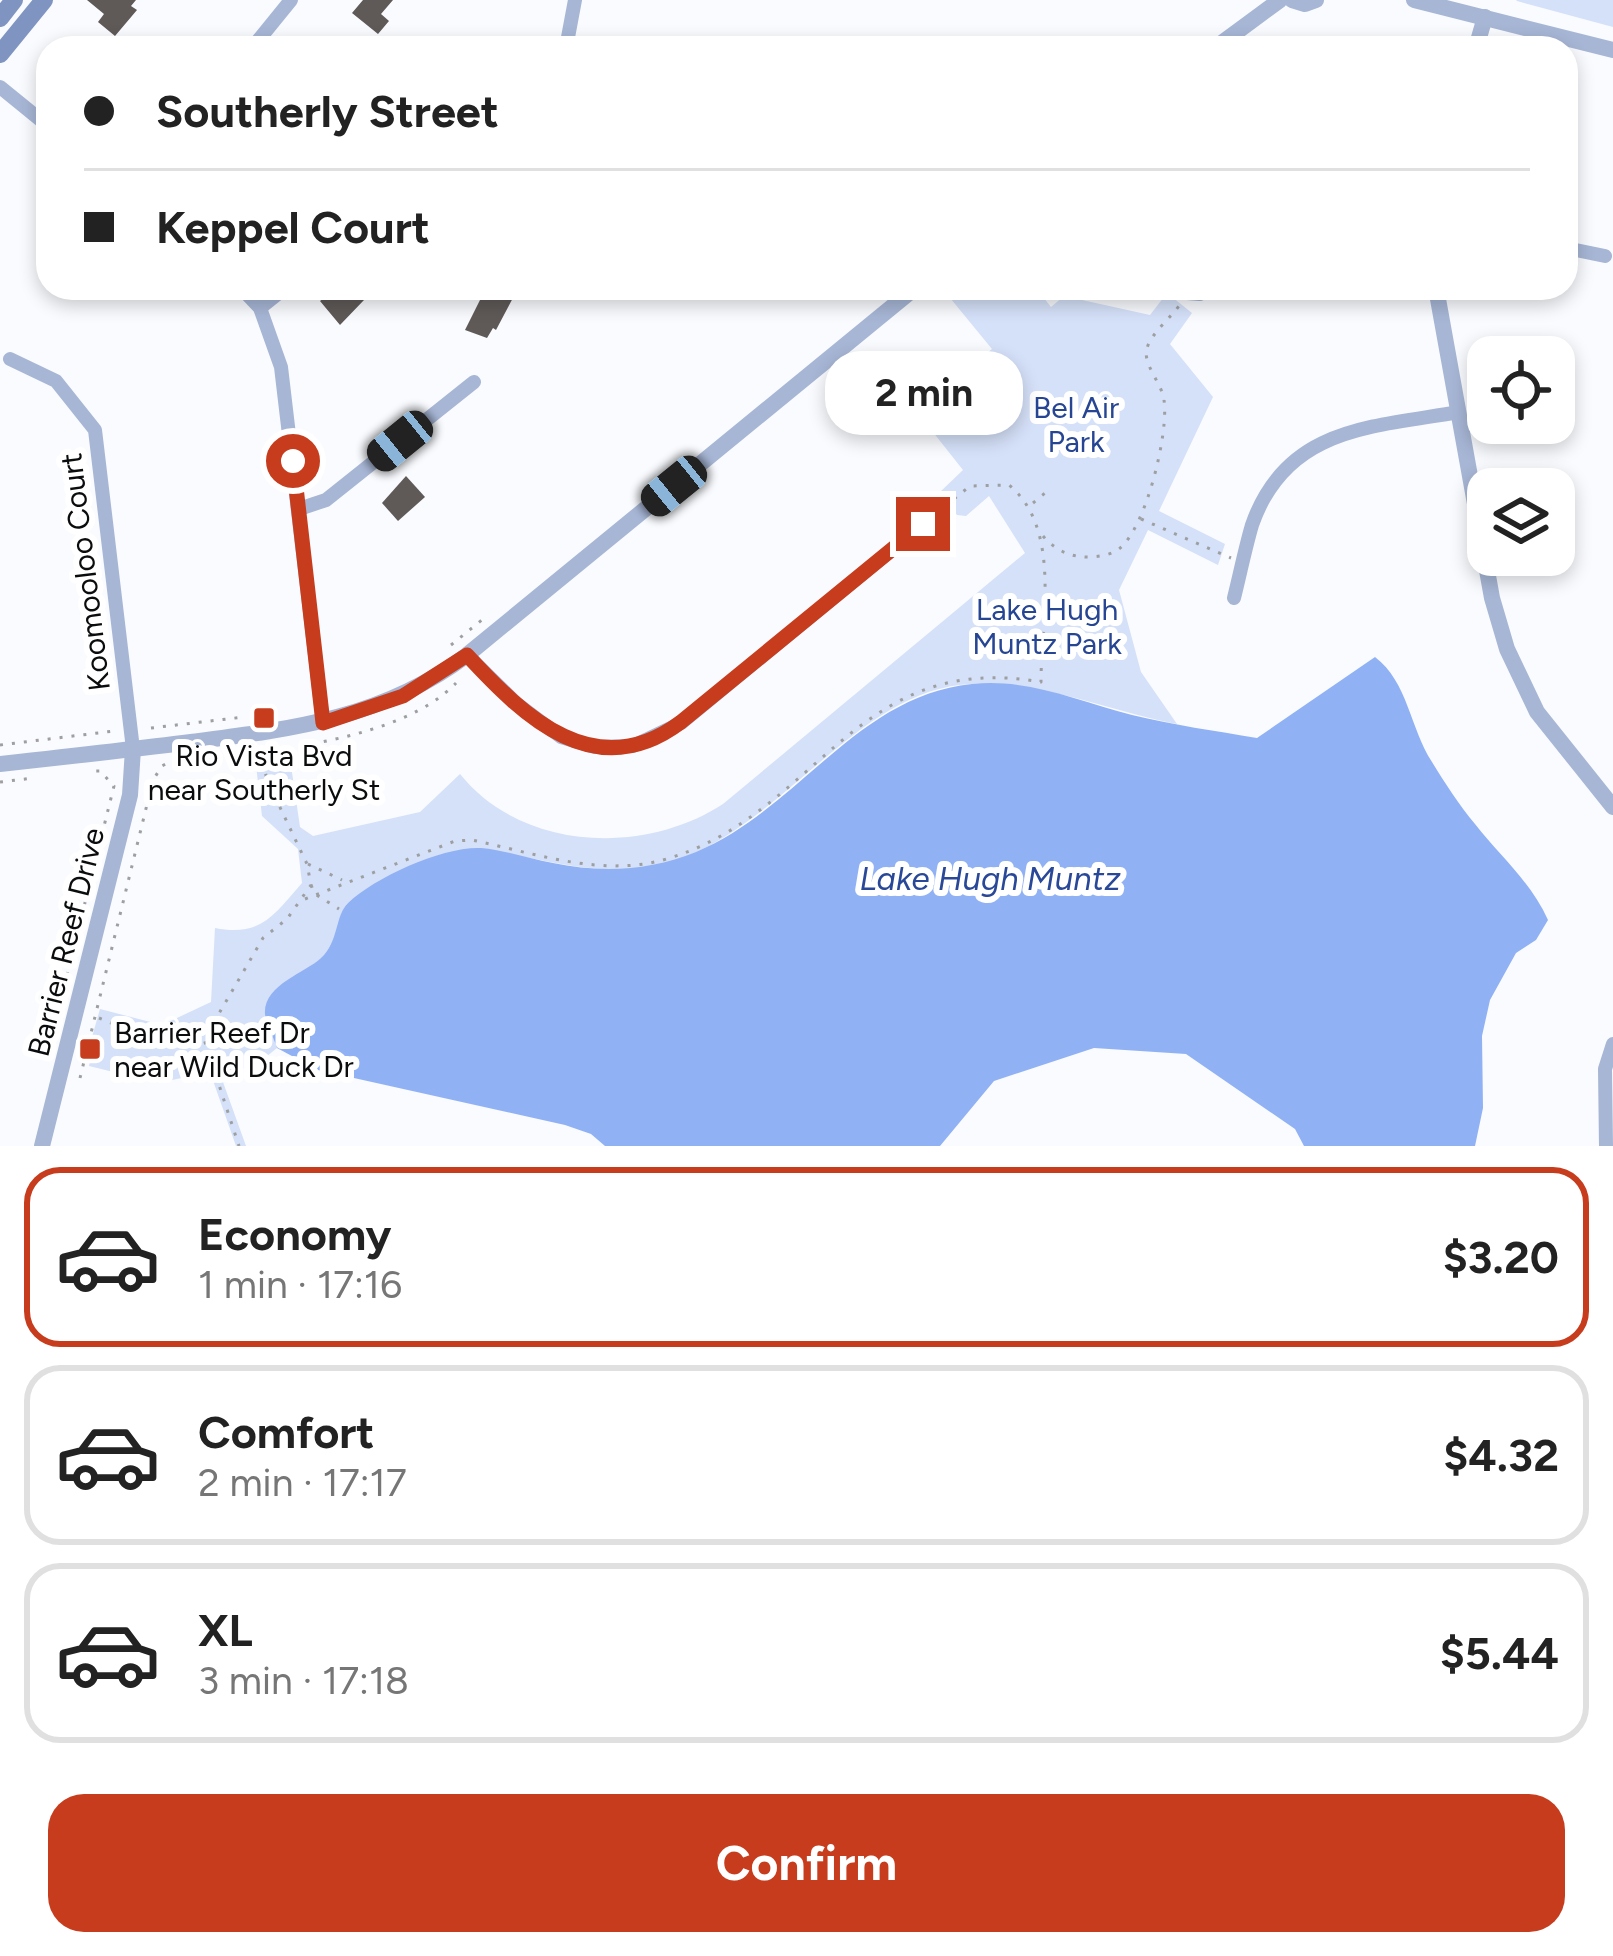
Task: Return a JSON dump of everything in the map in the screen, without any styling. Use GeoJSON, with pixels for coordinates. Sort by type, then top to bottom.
{"type":"FeatureCollection","features":[{"type":"Feature","properties":{"kind":"main road"},"geometry":{"type":"LineString","coordinates":[[0,18],[14,0]]}},
{"type":"Feature","properties":{"kind":"main road"},"geometry":{"type":"LineString","coordinates":[[0,54],[44,0]]}},
{"type":"Feature","properties":{"kind":"street"},"geometry":{"type":"LineString","coordinates":[[262,36],[292,0]]}},
{"type":"Feature","properties":{"kind":"street"},"geometry":{"type":"LineString","coordinates":[[568,36],[575,0]]}},
{"type":"Feature","properties":{"kind":"street"},"geometry":{"type":"LineString","coordinates":[[1231,36],[1280,0]]}},
{"type":"Feature","properties":{"kind":"street"},"geometry":{"type":"LineString","coordinates":[[1292,0],[1305,4],[1316,0]]}},
{"type":"Feature","properties":{"kind":"street"},"geometry":{"type":"LineString","coordinates":[[1414,0],[1487,8],[1571,36]]}},
{"type":"Feature","properties":{"kind":"street"},"geometry":{"type":"LineString","coordinates":[[1578,38],[1613,50]]}},
{"type":"Feature","properties":{"kind":"street"},"geometry":{"type":"LineString","coordinates":[[0,87],[36,116]]}},
{"type":"Feature","properties":{"kind":"street"},"geometry":{"type":"LineString","coordinates":[[1578,250],[1605,256]]}},
{"type":"Feature","properties":{"kind":"street"},"geometry":{"type":"LineString","coordinates":[[252,300],[260,308],[281,367],[323,723]]}},
{"type":"Feature","properties":{"kind":"street"},"geometry":{"type":"LineString","coordinates":[[260,308],[270,300]]}},
{"type":"Feature","properties":{"kind":"street"},"geometry":{"type":"LineString","coordinates":[[0,764],[323,723],[403,696],[467,655],[901,300]]}},
{"type":"Feature","properties":{"kind":"street"},"geometry":{"type":"LineString","coordinates":[[1438,300],[1492,598],[1507,650],[1537,712],[1613,807]]}},
{"type":"Feature","properties":{"kind":"street","name":"Koomooloo Court"},"geometry":{"type":"LineString","coordinates":[[10,359],[56,381],[95,430],[133,749]]}},
{"type":"Feature","properties":{"kind":"street"},"geometry":{"type":"LineString","coordinates":[[299,508],[326,500],[474,382]]}},
{"type":"Feature","properties":{"kind":"street"},"geometry":{"type":"LineString","coordinates":[[1234,598],[1253,523],[1277,477],[1304,450],[1345,432],[1459,412]]}},
{"type":"Feature","properties":{"kind":"street"},"geometry":{"type":"LineString","coordinates":[[467,655],[516,703],[561,737],[595,747],[633,746],[681,722],[923,524]]}},
{"type":"Feature","properties":{"kind":"street","name":"Barrier Reef Drive"},"geometry":{"type":"LineString","coordinates":[[42,1146],[130,795],[133,749]]}},
{"type":"Feature","properties":{"kind":"street"},"geometry":{"type":"LineString","coordinates":[[1606,1146],[1604,1083],[1613,1044]]}},
{"type":"Feature","properties":{"kind":"path"},"geometry":{"type":"LineString","coordinates":[[923,524],[970,486],[1009,485],[1030,505],[1053,548],[1080,557],[1103,556],[1119,549],[1141,518],[1165,418],[1164,396],[1146,358],[1147,348],[1179,300]]}},
{"type":"Feature","properties":{"kind":"path"},"geometry":{"type":"LineString","coordinates":[[1030,505],[1045,493]]}},
{"type":"Feature","properties":{"kind":"path"},"geometry":{"type":"LineString","coordinates":[[1141,518],[1244,562]]}},
{"type":"Feature","properties":{"kind":"path"},"geometry":{"type":"LineString","coordinates":[[96,1017],[148,1039],[214,1022],[263,938],[305,899],[455,841],[599,866],[664,859],[719,839],[743,824],[852,731],[910,692],[982,678],[1042,686],[1042,534]]}},
{"type":"Feature","properties":{"kind":"path"},"geometry":{"type":"LineString","coordinates":[[440,655],[483,619]]}},
{"type":"Feature","properties":{"kind":"path"},"geometry":{"type":"LineString","coordinates":[[192,759],[340,738],[412,712],[458,682]]}},
{"type":"Feature","properties":{"kind":"path"},"geometry":{"type":"LineString","coordinates":[[151,728],[261,715]]}},
{"type":"Feature","properties":{"kind":"path"},"geometry":{"type":"LineString","coordinates":[[0,745],[115,731]]}},
{"type":"Feature","properties":{"kind":"path"},"geometry":{"type":"LineString","coordinates":[[261,751],[267,780],[307,864],[315,895],[339,909]]}},
{"type":"Feature","properties":{"kind":"path"},"geometry":{"type":"LineString","coordinates":[[80,1078],[153,780],[171,761]]}},
{"type":"Feature","properties":{"kind":"path"},"geometry":{"type":"LineString","coordinates":[[63,991],[114,786],[100,771]]}},
{"type":"Feature","properties":{"kind":"path"},"geometry":{"type":"LineString","coordinates":[[307,864],[344,881]]}},
{"type":"Feature","properties":{"kind":"path"},"geometry":{"type":"LineString","coordinates":[[305,899],[311,885]]}},
{"type":"Feature","properties":{"kind":"path"},"geometry":{"type":"LineString","coordinates":[[200,1028],[239,1146]]}},
{"type":"Feature","properties":{"kind":"green space"},"geometry":{"type":"Polygon","coordinates":[[[1613,0],[1613,27],[1517,1],[1613,0]]]}},
{"type":"Feature","properties":{"kind":"green space"},"geometry":{"type":"Polygon","coordinates":[[[952,300],[1045,300],[1051,307],[1059,300],[1082,300],[1150,315],[1162,300],[1176,300],[1192,313],[1170,344],[1213,397],[1159,511],[1225,544],[1218,565],[1148,530],[1119,590],[1141,672],[1177,724],[1024,687],[972,684],[930,692],[891,710],[744,824],[705,848],[663,864],[605,869],[473,851],[438,856],[405,869],[346,905],[329,950],[265,1014],[277,1048],[252,1068],[219,1071],[246,1146],[236,1146],[210,1072],[158,1083],[89,1066],[100,1009],[162,1025],[211,1002],[215,928],[244,929],[265,921],[302,883],[298,849],[262,816],[255,757],[289,752],[300,827],[313,836],[420,812],[460,774],[486,800],[517,819],[586,837],[658,832],[723,804],[1025,553],[989,496],[966,516],[957,515],[940,492],[963,470],[917,412],[992,349],[952,300]]]}},
{"type":"Feature","properties":{"kind":"water","name":"Lake Hugh Muntz"},"geometry":{"type":"Polygon","coordinates":[[[1375,657],[1395,679],[1425,749],[1447,786],[1524,881],[1548,920],[1536,940],[1516,953],[1490,1000],[1482,1036],[1483,1108],[1475,1146],[1304,1146],[1295,1129],[1186,1054],[1094,1048],[994,1081],[940,1146],[605,1146],[591,1134],[565,1125],[318,1070],[277,1048],[267,1022],[266,1004],[271,995],[327,952],[348,903],[375,883],[448,852],[481,848],[607,869],[679,858],[733,833],[894,709],[931,693],[972,684],[1033,687],[1147,719],[1257,738],[1375,657]]]}},
{"type":"Feature","properties":{"kind":"building"},"geometry":{"type":"Polygon","coordinates":[[[87,0],[136,0],[131,6],[137,10],[115,36],[98,22],[104,14],[87,0]]]}},
{"type":"Feature","properties":{"kind":"building"},"geometry":{"type":"Polygon","coordinates":[[[363,0],[393,0],[381,14],[389,21],[378,34],[352,13],[363,0]]]}},
{"type":"Feature","properties":{"kind":"building"},"geometry":{"type":"Polygon","coordinates":[[[321,300],[364,300],[340,325],[321,300]]]}},
{"type":"Feature","properties":{"kind":"building"},"geometry":{"type":"Polygon","coordinates":[[[480,300],[512,300],[487,338],[465,330],[480,300]]]}},
{"type":"Feature","properties":{"kind":"building"},"geometry":{"type":"Polygon","coordinates":[[[406,476],[425,497],[398,521],[382,503],[406,476]]]}},
{"type":"Feature","properties":{"kind":"place","name":"Rio Vista Bvd near Southerly St"},"geometry":{"type":"Point","coordinates":[264,718]}},
{"type":"Feature","properties":{"kind":"place","name":"Barrier Reef Dr near Wild Duck Dr"},"geometry":{"type":"Point","coordinates":[90,1049]}},
{"type":"Feature","properties":{"kind":"route"},"geometry":{"type":"LineString","coordinates":[[293,461],[323,723],[403,696],[467,655],[516,703],[561,737],[612,748],[649,742],[681,722],[923,524]]}},
{"type":"Feature","properties":{"kind":"park label","name":"Bel Air Park"},"geometry":{"type":"Point","coordinates":[1076,424]}},
{"type":"Feature","properties":{"kind":"park label","name":"Lake Hugh Muntz Park"},"geometry":{"type":"Point","coordinates":[1047,626]}}]}
